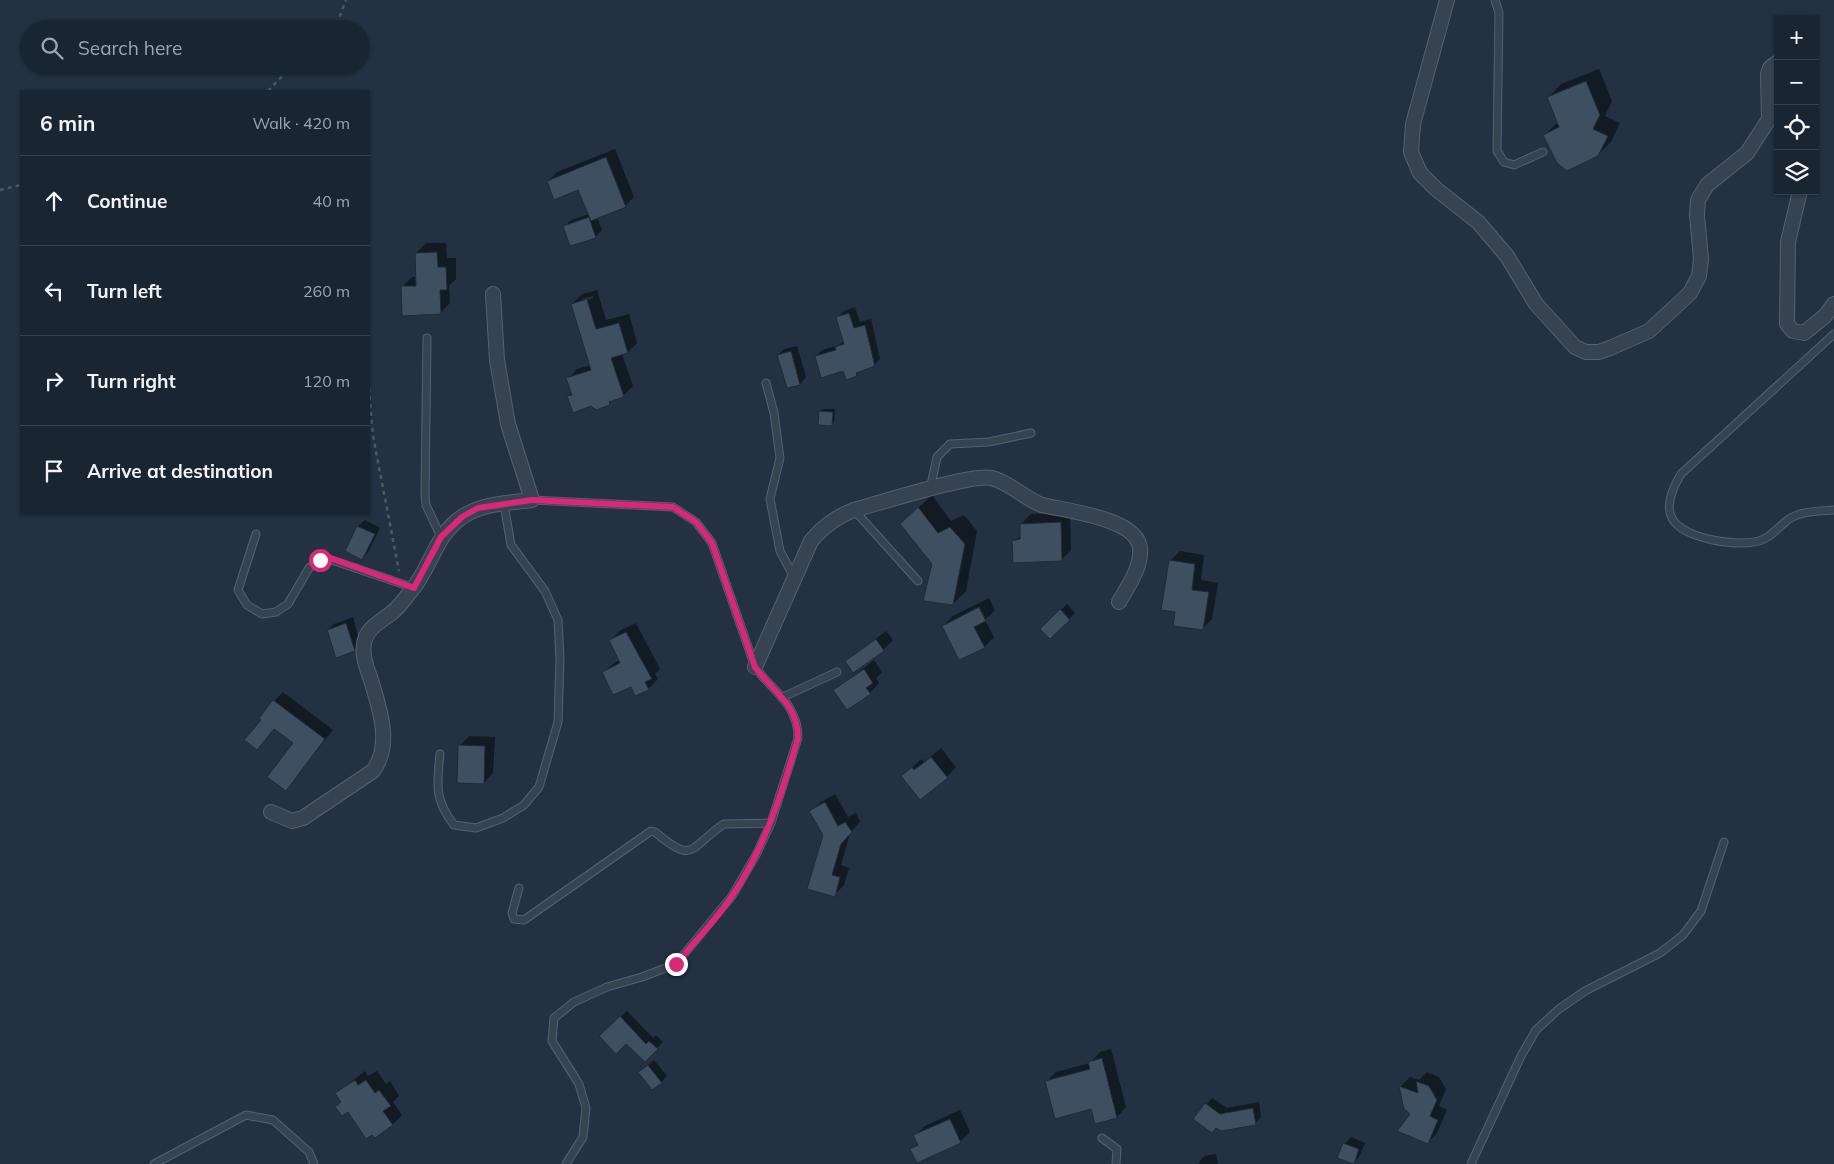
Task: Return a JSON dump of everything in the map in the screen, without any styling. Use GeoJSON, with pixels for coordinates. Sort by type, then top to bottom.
{"type":"FeatureCollection","features":[{"type":"Feature","properties":{"kind":"street"},"geometry":{"type":"LineString","coordinates":[[1448,0],[1413,124],[1411,152],[1420,173],[1436,190],[1478,222],[1507,256],[1536,304],[1575,347],[1586,352],[1605,350],[1649,331],[1690,293],[1699,276],[1701,259],[1697,215],[1698,200],[1707,185],[1747,153],[1769,120],[1768,74],[1770,68],[1774,65]]}},
{"type":"Feature","properties":{"kind":"street"},"geometry":{"type":"LineString","coordinates":[[1799,195],[1788,242],[1786,324],[1793,331],[1804,333],[1825,316],[1834,304]]}},
{"type":"Feature","properties":{"kind":"street"},"geometry":{"type":"LineString","coordinates":[[272,812],[292,821],[303,818],[373,771],[381,760],[384,745],[379,706],[364,659],[364,643],[369,630],[396,609],[414,588],[441,537],[462,517],[478,508],[532,500],[508,424],[497,360],[493,294]]}},
{"type":"Feature","properties":{"kind":"street"},"geometry":{"type":"LineString","coordinates":[[755,667],[811,541],[823,527],[839,516],[854,510],[978,477],[991,478],[1042,505],[1125,526],[1135,537],[1140,548],[1138,566],[1119,602]]}},
{"type":"Feature","properties":{"kind":"lane"},"geometry":{"type":"LineString","coordinates":[[1495,0],[1499,13],[1497,151],[1504,162],[1514,166],[1543,152]]}},
{"type":"Feature","properties":{"kind":"lane"},"geometry":{"type":"LineString","coordinates":[[1834,334],[1681,474],[1670,492],[1669,508],[1674,522],[1681,530],[1696,536],[1742,544],[1760,541],[1777,530],[1790,518],[1809,512],[1834,510]]}},
{"type":"Feature","properties":{"kind":"lane"},"geometry":{"type":"LineString","coordinates":[[427,338],[425,495],[426,505],[441,537]]}},
{"type":"Feature","properties":{"kind":"lane"},"geometry":{"type":"LineString","coordinates":[[766,383],[774,413],[780,458],[770,499],[780,551],[795,579]]}},
{"type":"Feature","properties":{"kind":"lane"},"geometry":{"type":"LineString","coordinates":[[930,490],[937,457],[950,444],[989,442],[1031,433]]}},
{"type":"Feature","properties":{"kind":"lane"},"geometry":{"type":"LineString","coordinates":[[532,500],[673,507],[696,522],[712,543],[755,667],[766,682],[783,697],[793,710],[798,723],[798,738],[771,824],[732,896],[676,964],[642,977],[607,986],[574,1002],[554,1018],[552,1041],[579,1084],[586,1108],[583,1137],[566,1164]]}},
{"type":"Feature","properties":{"kind":"lane"},"geometry":{"type":"LineString","coordinates":[[440,754],[438,783],[442,810],[454,825],[476,828],[503,818],[524,805],[539,787],[558,722],[560,659],[558,620],[545,591],[511,545],[504,504]]}},
{"type":"Feature","properties":{"kind":"lane"},"geometry":{"type":"LineString","coordinates":[[854,510],[918,581]]}},
{"type":"Feature","properties":{"kind":"lane"},"geometry":{"type":"LineString","coordinates":[[256,534],[238,590],[247,605],[262,614],[276,612],[288,604],[309,568],[320,560],[330,558],[414,588]]}},
{"type":"Feature","properties":{"kind":"lane"},"geometry":{"type":"LineString","coordinates":[[783,697],[837,672]]}},
{"type":"Feature","properties":{"kind":"lane"},"geometry":{"type":"LineString","coordinates":[[520,888],[512,913],[514,919],[519,921],[524,920],[651,832],[655,832],[677,849],[687,851],[696,849],[724,824],[771,824]]}},
{"type":"Feature","properties":{"kind":"lane"},"geometry":{"type":"LineString","coordinates":[[1471,1164],[1521,1056],[1536,1030],[1559,1009],[1585,991],[1660,953],[1683,935],[1700,911],[1724,842]]}},
{"type":"Feature","properties":{"kind":"lane"},"geometry":{"type":"LineString","coordinates":[[154,1164],[246,1115],[273,1120],[309,1152],[314,1164]]}},
{"type":"Feature","properties":{"kind":"lane"},"geometry":{"type":"LineString","coordinates":[[1102,1138],[1117,1148],[1116,1164]]}},
{"type":"Feature","properties":{"kind":"path"},"geometry":{"type":"LineString","coordinates":[[338,20],[346,0]]}},
{"type":"Feature","properties":{"kind":"path"},"geometry":{"type":"LineString","coordinates":[[269,90],[283,75]]}},
{"type":"Feature","properties":{"kind":"path"},"geometry":{"type":"LineString","coordinates":[[0,190],[20,185]]}},
{"type":"Feature","properties":{"kind":"path"},"geometry":{"type":"LineString","coordinates":[[370,400],[373,436],[400,583]]}},
{"type":"Feature","properties":{"kind":"building"},"geometry":{"type":"Polygon","coordinates":[[[1586,81],[1600,115],[1593,129],[1608,136],[1598,156],[1567,171],[1557,163],[1543,135],[1559,127],[1547,97],[1586,81]]]}},
{"type":"Feature","properties":{"kind":"building"},"geometry":{"type":"Polygon","coordinates":[[[606,157],[626,207],[591,221],[578,190],[554,200],[547,181],[606,157]]]}},
{"type":"Feature","properties":{"kind":"building"},"geometry":{"type":"Polygon","coordinates":[[[589,217],[596,238],[570,246],[563,226],[589,217]]]}},
{"type":"Feature","properties":{"kind":"building"},"geometry":{"type":"Polygon","coordinates":[[[437,252],[438,267],[446,267],[447,290],[440,290],[441,314],[402,316],[401,286],[416,286],[415,253],[437,252]]]}},
{"type":"Feature","properties":{"kind":"building"},"geometry":{"type":"Polygon","coordinates":[[[587,299],[596,329],[619,323],[628,353],[611,358],[624,397],[609,402],[610,405],[596,410],[591,406],[573,413],[567,396],[572,395],[566,378],[591,370],[571,304],[587,299]]]}},
{"type":"Feature","properties":{"kind":"building"},"geometry":{"type":"Polygon","coordinates":[[[849,313],[854,328],[865,325],[875,366],[856,373],[857,376],[846,380],[843,371],[821,378],[815,356],[836,350],[835,347],[844,344],[836,317],[849,313]]]}},
{"type":"Feature","properties":{"kind":"building"},"geometry":{"type":"Polygon","coordinates":[[[791,351],[800,385],[787,388],[777,355],[791,351]]]}},
{"type":"Feature","properties":{"kind":"building"},"geometry":{"type":"Polygon","coordinates":[[[819,411],[833,412],[832,426],[818,425],[819,411]]]}},
{"type":"Feature","properties":{"kind":"building"},"geometry":{"type":"Polygon","coordinates":[[[918,507],[938,533],[950,527],[965,544],[953,605],[923,601],[932,564],[900,524],[918,507]]]}},
{"type":"Feature","properties":{"kind":"building"},"geometry":{"type":"Polygon","coordinates":[[[1061,522],[1062,561],[1013,563],[1012,541],[1020,539],[1020,524],[1061,522]]]}},
{"type":"Feature","properties":{"kind":"building"},"geometry":{"type":"Polygon","coordinates":[[[357,526],[375,534],[362,560],[345,551],[357,526]]]}},
{"type":"Feature","properties":{"kind":"building"},"geometry":{"type":"Polygon","coordinates":[[[1169,560],[1195,564],[1192,590],[1209,592],[1203,630],[1173,626],[1175,612],[1161,610],[1169,560]]]}},
{"type":"Feature","properties":{"kind":"building"},"geometry":{"type":"Polygon","coordinates":[[[979,607],[986,621],[974,627],[985,648],[959,660],[942,626],[979,607]]]}},
{"type":"Feature","properties":{"kind":"building"},"geometry":{"type":"Polygon","coordinates":[[[1060,609],[1070,620],[1050,639],[1040,629],[1060,609]]]}},
{"type":"Feature","properties":{"kind":"building"},"geometry":{"type":"Polygon","coordinates":[[[346,623],[355,651],[336,658],[327,630],[346,623]]]}},
{"type":"Feature","properties":{"kind":"building"},"geometry":{"type":"Polygon","coordinates":[[[626,632],[652,679],[645,682],[649,690],[635,696],[631,687],[613,695],[602,672],[620,663],[609,640],[626,632]]]}},
{"type":"Feature","properties":{"kind":"building"},"geometry":{"type":"Polygon","coordinates":[[[876,639],[884,651],[853,673],[845,661],[876,639]]]}},
{"type":"Feature","properties":{"kind":"building"},"geometry":{"type":"Polygon","coordinates":[[[864,669],[873,683],[866,688],[871,694],[847,710],[833,690],[864,669]]]}},
{"type":"Feature","properties":{"kind":"building"},"geometry":{"type":"Polygon","coordinates":[[[273,700],[325,739],[286,791],[267,777],[293,743],[274,729],[257,750],[244,740],[261,720],[259,718],[273,700]]]}},
{"type":"Feature","properties":{"kind":"building"},"geometry":{"type":"Polygon","coordinates":[[[458,745],[485,746],[484,784],[457,783],[458,745]]]}},
{"type":"Feature","properties":{"kind":"building"},"geometry":{"type":"Polygon","coordinates":[[[931,757],[948,778],[920,800],[901,776],[912,767],[914,770],[931,757]]]}},
{"type":"Feature","properties":{"kind":"building"},"geometry":{"type":"Polygon","coordinates":[[[825,802],[838,826],[845,822],[852,832],[841,844],[832,875],[840,877],[835,897],[807,889],[823,835],[809,811],[825,802]]]}},
{"type":"Feature","properties":{"kind":"building"},"geometry":{"type":"Polygon","coordinates":[[[620,1016],[646,1044],[649,1041],[658,1049],[645,1062],[626,1044],[616,1054],[599,1036],[620,1016]]]}},
{"type":"Feature","properties":{"kind":"building"},"geometry":{"type":"Polygon","coordinates":[[[1102,1058],[1117,1118],[1095,1124],[1091,1109],[1055,1119],[1045,1081],[1090,1069],[1088,1062],[1102,1058]]]}},
{"type":"Feature","properties":{"kind":"building"},"geometry":{"type":"Polygon","coordinates":[[[648,1065],[662,1083],[652,1090],[638,1072],[648,1065]]]}},
{"type":"Feature","properties":{"kind":"building"},"geometry":{"type":"Polygon","coordinates":[[[355,1080],[358,1085],[366,1080],[375,1093],[379,1090],[391,1106],[383,1111],[393,1125],[375,1138],[372,1135],[366,1139],[348,1112],[342,1116],[335,1107],[341,1102],[335,1093],[355,1080]]]}},
{"type":"Feature","properties":{"kind":"building"},"geometry":{"type":"Polygon","coordinates":[[[1416,1081],[1429,1086],[1437,1100],[1430,1116],[1438,1120],[1428,1144],[1397,1131],[1410,1114],[1404,1109],[1399,1086],[1418,1093],[1416,1081]]]}},
{"type":"Feature","properties":{"kind":"building"},"geometry":{"type":"Polygon","coordinates":[[[1205,1103],[1220,1114],[1253,1108],[1256,1125],[1221,1131],[1216,1128],[1212,1133],[1193,1119],[1205,1103]]]}},
{"type":"Feature","properties":{"kind":"building"},"geometry":{"type":"Polygon","coordinates":[[[950,1119],[961,1143],[917,1163],[910,1149],[918,1145],[913,1135],[950,1119]]]}},
{"type":"Feature","properties":{"kind":"building"},"geometry":{"type":"Polygon","coordinates":[[[1343,1143],[1359,1149],[1354,1164],[1337,1158],[1343,1143]]]}},
{"type":"Feature","properties":{"kind":"route"},"geometry":{"type":"LineString","coordinates":[[320,560],[330,558],[414,588],[441,537],[462,517],[478,508],[532,500],[673,507],[696,522],[712,543],[755,667],[766,682],[783,697],[793,710],[798,723],[798,738],[771,824],[756,855],[732,896],[676,964]]}}]}
